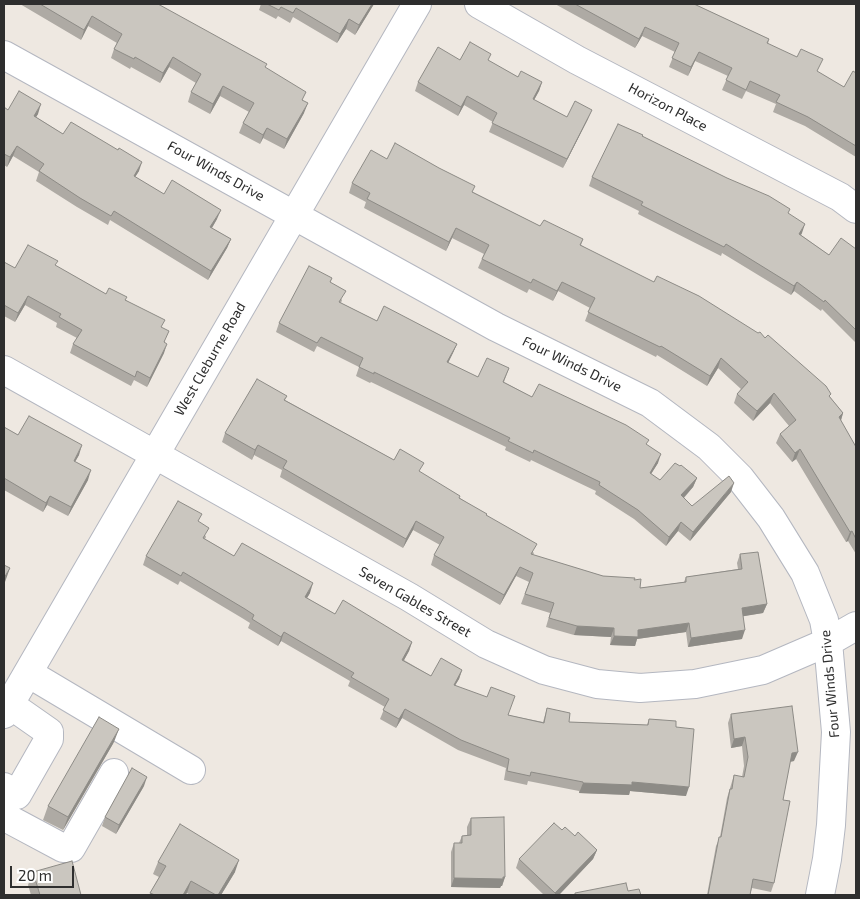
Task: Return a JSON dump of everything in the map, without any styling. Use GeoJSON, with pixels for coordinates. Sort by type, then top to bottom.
{"type":"FeatureCollection","features":[{"type":"Feature","properties":{"kind":"street","name":"West Cleburne Road"},"geometry":{"type":"LineString","coordinates":[[7,709],[417,4]]}},
{"type":"Feature","properties":{"kind":"street","name":"Horizon Place"},"geometry":{"type":"LineString","coordinates":[[479,4],[577,60],[840,197],[856,209]]}},
{"type":"Feature","properties":{"kind":"street","name":"Four Winds Drive"},"geometry":{"type":"LineString","coordinates":[[4,55],[496,326],[650,403],[709,447],[740,478],[771,518],[805,573],[824,620],[828,642],[836,732],[831,825],[820,895]]}},
{"type":"Feature","properties":{"kind":"street","name":"Seven Gables Street"},"geometry":{"type":"LineString","coordinates":[[4,370],[408,597],[486,644],[544,670],[597,684],[640,688],[695,684],[763,670],[828,642],[856,626]]}},
{"type":"Feature","properties":{"kind":"street"},"geometry":{"type":"LineString","coordinates":[[28,673],[191,770]]}},
{"type":"Feature","properties":{"kind":"street"},"geometry":{"type":"LineString","coordinates":[[7,709],[49,732],[49,739],[7,804],[62,848],[71,848],[114,773]]}},
{"type":"Feature","properties":{"kind":"building"},"geometry":{"type":"Polygon","coordinates":[[[40,4],[158,4],[267,64],[265,67],[306,92],[302,100],[308,103],[287,139],[267,128],[263,135],[243,123],[254,103],[223,86],[213,104],[191,92],[201,74],[173,57],[163,73],[135,57],[134,59],[114,49],[122,34],[92,16],[84,30],[40,4]]]}},
{"type":"Feature","properties":{"kind":"building"},"geometry":{"type":"Polygon","coordinates":[[[267,4],[372,4],[359,25],[349,19],[340,34],[296,8],[293,13],[281,7],[279,10],[267,4]]]}},
{"type":"Feature","properties":{"kind":"building"},"geometry":{"type":"Polygon","coordinates":[[[575,4],[694,4],[769,39],[767,43],[797,57],[801,49],[823,59],[817,71],[844,87],[853,71],[856,73],[856,146],[808,117],[776,102],[780,95],[750,81],[746,90],[726,80],[732,68],[699,52],[691,67],[672,58],[679,43],[645,27],[639,39],[575,4]]]}},
{"type":"Feature","properties":{"kind":"building"},"geometry":{"type":"Polygon","coordinates":[[[470,42],[491,54],[488,60],[518,77],[521,71],[542,82],[533,99],[567,117],[575,101],[592,110],[567,159],[492,123],[497,113],[467,96],[461,107],[418,82],[438,47],[460,60],[470,42]]]}},
{"type":"Feature","properties":{"kind":"building"},"geometry":{"type":"Polygon","coordinates":[[[19,91],[41,104],[34,116],[63,134],[71,122],[142,162],[134,176],[164,194],[172,180],[221,210],[210,227],[231,239],[211,271],[114,211],[111,216],[80,198],[39,171],[44,164],[17,146],[10,157],[4,154],[4,107],[8,110],[19,91]]]}},
{"type":"Feature","properties":{"kind":"building"},"geometry":{"type":"Polygon","coordinates":[[[618,124],[727,178],[769,196],[790,209],[788,213],[805,224],[799,234],[829,255],[841,238],[856,249],[856,330],[825,300],[824,302],[797,282],[794,286],[726,244],[724,247],[641,205],[643,202],[592,177],[618,124]]]}},
{"type":"Feature","properties":{"kind":"building"},"geometry":{"type":"Polygon","coordinates":[[[395,143],[475,186],[472,192],[540,226],[544,220],[583,239],[580,245],[654,282],[657,276],[699,296],[758,333],[760,332],[765,338],[768,335],[826,386],[831,394],[829,396],[843,413],[839,417],[856,447],[856,539],[800,449],[795,453],[780,434],[796,420],[774,393],[757,411],[737,394],[748,382],[721,358],[710,376],[661,346],[588,312],[595,298],[562,282],[557,291],[533,279],[531,283],[482,259],[489,245],[456,228],[449,242],[367,199],[370,193],[352,183],[371,150],[387,159],[395,143]]]}},
{"type":"Feature","properties":{"kind":"building"},"geometry":{"type":"Polygon","coordinates":[[[28,245],[58,261],[55,265],[106,294],[109,288],[127,297],[125,300],[165,320],[161,327],[169,331],[164,342],[167,344],[150,378],[137,371],[135,377],[73,344],[82,330],[59,317],[61,314],[28,296],[18,313],[4,305],[4,262],[15,268],[28,245]]]}},
{"type":"Feature","properties":{"kind":"building"},"geometry":{"type":"Polygon","coordinates":[[[309,266],[332,278],[330,282],[346,291],[339,302],[377,321],[384,306],[457,344],[447,362],[478,377],[487,358],[509,368],[503,382],[532,397],[539,384],[626,425],[649,440],[646,444],[661,454],[650,473],[660,480],[675,463],[681,465],[697,478],[681,495],[692,506],[729,476],[734,483],[693,532],[681,522],[669,537],[638,510],[599,485],[600,482],[534,450],[533,453],[508,441],[510,438],[374,372],[374,374],[359,367],[363,358],[321,337],[317,343],[279,323],[309,266]]]}},
{"type":"Feature","properties":{"kind":"building"},"geometry":{"type":"Polygon","coordinates":[[[257,379],[287,396],[284,400],[394,460],[400,449],[424,463],[419,471],[460,496],[459,498],[486,515],[537,544],[531,554],[603,576],[635,578],[634,580],[641,579],[640,588],[686,582],[686,577],[742,569],[740,554],[758,552],[767,604],[742,608],[745,630],[691,638],[689,623],[638,630],[638,637],[614,636],[614,628],[577,626],[549,618],[554,603],[525,594],[533,573],[520,567],[504,595],[434,555],[444,537],[416,521],[406,539],[283,468],[287,461],[258,445],[255,450],[225,433],[257,379]]]}},
{"type":"Feature","properties":{"kind":"building"},"geometry":{"type":"Polygon","coordinates":[[[29,416],[82,445],[74,461],[91,470],[71,507],[50,496],[46,503],[4,478],[4,427],[18,435],[29,416]]]}},
{"type":"Feature","properties":{"kind":"building"},"geometry":{"type":"Polygon","coordinates":[[[178,501],[202,514],[198,521],[209,528],[203,538],[234,556],[242,543],[313,583],[305,597],[335,614],[343,600],[412,642],[402,660],[431,676],[441,658],[462,670],[454,685],[487,697],[491,687],[515,696],[508,715],[544,723],[547,708],[570,713],[569,722],[648,725],[649,719],[676,721],[676,727],[694,729],[689,787],[632,782],[632,785],[583,783],[531,772],[530,776],[507,771],[509,759],[461,740],[405,709],[399,719],[383,710],[389,699],[351,677],[354,673],[284,632],[281,637],[252,619],[254,615],[245,609],[183,572],[181,576],[146,556],[178,501]]]}},
{"type":"Feature","properties":{"kind":"building"},"geometry":{"type":"Polygon","coordinates":[[[4,565],[10,568],[4,578],[4,565]]]}},
{"type":"Feature","properties":{"kind":"building"},"geometry":{"type":"Polygon","coordinates":[[[792,706],[798,752],[792,753],[783,800],[790,801],[774,883],[753,879],[750,895],[708,895],[719,837],[721,837],[734,775],[744,777],[748,757],[745,737],[734,739],[731,714],[792,706]]]}},
{"type":"Feature","properties":{"kind":"building"},"geometry":{"type":"Polygon","coordinates":[[[99,717],[119,729],[68,817],[48,806],[99,717]]]}},
{"type":"Feature","properties":{"kind":"building"},"geometry":{"type":"Polygon","coordinates":[[[132,768],[147,777],[119,825],[105,817],[132,768]]]}},
{"type":"Feature","properties":{"kind":"building"},"geometry":{"type":"Polygon","coordinates":[[[504,817],[505,877],[503,879],[454,878],[454,843],[462,843],[462,836],[471,835],[471,818],[504,817]]]}},
{"type":"Feature","properties":{"kind":"building"},"geometry":{"type":"Polygon","coordinates":[[[554,823],[562,830],[565,827],[575,836],[578,832],[597,850],[555,893],[519,859],[554,823]]]}},
{"type":"Feature","properties":{"kind":"building"},"geometry":{"type":"Polygon","coordinates":[[[180,824],[239,860],[218,895],[191,881],[183,895],[155,895],[150,893],[166,866],[158,862],[180,824]]]}},
{"type":"Feature","properties":{"kind":"building"},"geometry":{"type":"Polygon","coordinates":[[[72,861],[81,895],[40,895],[33,872],[72,861]]]}},
{"type":"Feature","properties":{"kind":"building"},"geometry":{"type":"Polygon","coordinates":[[[626,883],[628,891],[639,889],[641,895],[575,895],[575,893],[626,883]]]}}]}
